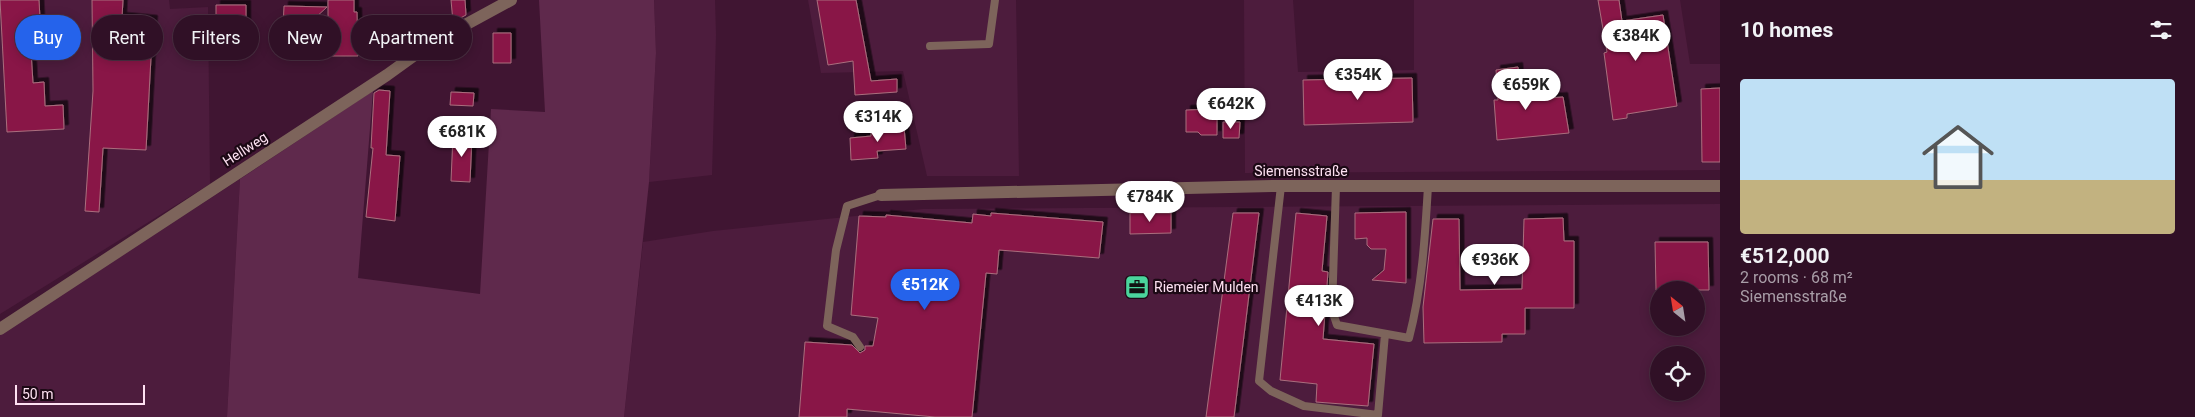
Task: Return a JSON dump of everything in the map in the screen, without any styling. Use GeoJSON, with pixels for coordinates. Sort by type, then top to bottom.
{"type":"FeatureCollection","features":[{"type":"Feature","properties":{"kind":"street","name":"Hellweg"},"geometry":{"type":"LineString","coordinates":[[0,328],[387,75],[430,44],[511,0]]}},
{"type":"Feature","properties":{"kind":"street","name":"Siemensstraße"},"geometry":{"type":"LineString","coordinates":[[881,195],[1281,186],[1720,186]]}},
{"type":"Feature","properties":{"kind":"lane"},"geometry":{"type":"LineString","coordinates":[[930,46],[989,44],[995,0]]}},
{"type":"Feature","properties":{"kind":"lane"},"geometry":{"type":"LineString","coordinates":[[1281,186],[1258,381],[1271,391],[1304,406],[1378,414],[1385,334]]}},
{"type":"Feature","properties":{"kind":"lane"},"geometry":{"type":"LineString","coordinates":[[1336,186],[1332,310],[1337,326],[1409,338],[1417,305],[1424,257],[1428,186]]}},
{"type":"Feature","properties":{"kind":"lane"},"geometry":{"type":"LineString","coordinates":[[860,347],[854,337],[826,326],[836,250],[847,206],[881,195]]}},
{"type":"Feature","properties":{"kind":"shaded area"},"geometry":{"type":"Polygon","coordinates":[[[0,0],[169,0],[170,9],[208,7],[208,15],[173,15],[173,60],[209,60],[210,184],[0,314],[0,0]]]}},
{"type":"Feature","properties":{"kind":"shaded area"},"geometry":{"type":"Polygon","coordinates":[[[539,0],[654,0],[656,53],[649,182],[624,417],[227,417],[240,179],[373,91],[358,278],[480,294],[491,109],[545,112],[539,0]]]}},
{"type":"Feature","properties":{"kind":"shaded area"},"geometry":{"type":"Polygon","coordinates":[[[654,0],[715,0],[716,35],[712,175],[649,182],[656,53],[654,0]]]}},
{"type":"Feature","properties":{"kind":"shaded area"},"geometry":{"type":"Polygon","coordinates":[[[808,0],[1016,0],[1019,176],[927,176],[903,71],[821,73],[808,0]]]}},
{"type":"Feature","properties":{"kind":"shaded area"},"geometry":{"type":"Polygon","coordinates":[[[1244,0],[1293,0],[1298,72],[1414,70],[1414,0],[1680,0],[1690,64],[1720,64],[1720,170],[1245,173],[1244,0]]]}},
{"type":"Feature","properties":{"kind":"shaded area"},"geometry":{"type":"Polygon","coordinates":[[[240,179],[227,417],[0,417],[0,335],[240,179]]]}},
{"type":"Feature","properties":{"kind":"shaded area"},"geometry":{"type":"Polygon","coordinates":[[[1720,204],[1720,417],[624,417],[643,242],[713,231],[923,209],[1720,204]]]}},
{"type":"Feature","properties":{"kind":"building"},"geometry":{"type":"Polygon","coordinates":[[[0,0],[39,0],[40,15],[15,15],[15,60],[32,60],[33,83],[44,82],[45,106],[63,105],[64,129],[7,132],[0,0]]]}},
{"type":"Feature","properties":{"kind":"building"},"geometry":{"type":"Polygon","coordinates":[[[92,0],[123,0],[122,15],[92,15],[92,0]]]}},
{"type":"Feature","properties":{"kind":"building"},"geometry":{"type":"Polygon","coordinates":[[[328,0],[354,0],[354,12],[357,12],[357,15],[351,15],[351,56],[341,56],[341,15],[328,15],[328,0]]]}},
{"type":"Feature","properties":{"kind":"building"},"geometry":{"type":"Polygon","coordinates":[[[451,0],[465,0],[466,15],[452,15],[451,0]]]}},
{"type":"Feature","properties":{"kind":"building"},"geometry":{"type":"Polygon","coordinates":[[[817,0],[856,0],[871,81],[897,79],[897,92],[855,95],[853,61],[828,65],[817,0]]]}},
{"type":"Feature","properties":{"kind":"building"},"geometry":{"type":"Polygon","coordinates":[[[1598,0],[1619,0],[1622,21],[1663,15],[1677,106],[1627,114],[1627,118],[1613,120],[1604,53],[1607,52],[1598,0]]]}},
{"type":"Feature","properties":{"kind":"building"},"geometry":{"type":"Polygon","coordinates":[[[216,5],[246,5],[246,15],[216,15],[216,5]]]}},
{"type":"Feature","properties":{"kind":"building"},"geometry":{"type":"Polygon","coordinates":[[[284,6],[327,7],[318,15],[284,15],[284,6]]]}},
{"type":"Feature","properties":{"kind":"building"},"geometry":{"type":"Polygon","coordinates":[[[493,33],[511,33],[511,63],[493,63],[493,33]]]}},
{"type":"Feature","properties":{"kind":"building"},"geometry":{"type":"Polygon","coordinates":[[[93,60],[151,60],[146,150],[103,148],[99,212],[85,211],[93,91],[93,60]]]}},
{"type":"Feature","properties":{"kind":"building"},"geometry":{"type":"Polygon","coordinates":[[[1518,67],[1521,100],[1563,97],[1569,133],[1497,140],[1494,100],[1498,100],[1496,70],[1518,67]]]}},
{"type":"Feature","properties":{"kind":"building"},"geometry":{"type":"Polygon","coordinates":[[[1412,78],[1413,122],[1304,125],[1303,80],[1412,78]]]}},
{"type":"Feature","properties":{"kind":"building"},"geometry":{"type":"Polygon","coordinates":[[[1720,88],[1720,162],[1702,162],[1701,89],[1720,88]]]}},
{"type":"Feature","properties":{"kind":"building"},"geometry":{"type":"Polygon","coordinates":[[[379,90],[390,91],[386,155],[400,156],[395,221],[366,217],[373,148],[371,148],[374,93],[379,90]]]}},
{"type":"Feature","properties":{"kind":"building"},"geometry":{"type":"Polygon","coordinates":[[[451,92],[474,93],[473,106],[450,105],[451,92]]]}},
{"type":"Feature","properties":{"kind":"building"},"geometry":{"type":"Polygon","coordinates":[[[1217,109],[1217,135],[1201,135],[1198,132],[1186,132],[1186,110],[1217,109]]]}},
{"type":"Feature","properties":{"kind":"building"},"geometry":{"type":"Polygon","coordinates":[[[1223,122],[1240,122],[1239,138],[1223,138],[1223,122]]]}},
{"type":"Feature","properties":{"kind":"building"},"geometry":{"type":"Polygon","coordinates":[[[904,127],[906,149],[877,151],[878,158],[851,160],[850,138],[871,136],[871,129],[904,127]]]}},
{"type":"Feature","properties":{"kind":"building"},"geometry":{"type":"Polygon","coordinates":[[[453,135],[472,136],[470,182],[451,181],[453,135]]]}},
{"type":"Feature","properties":{"kind":"building"},"geometry":{"type":"Polygon","coordinates":[[[1406,212],[1406,283],[1372,280],[1384,270],[1386,249],[1371,249],[1367,245],[1367,238],[1355,239],[1355,213],[1406,212]]]}},
{"type":"Feature","properties":{"kind":"building"},"geometry":{"type":"Polygon","coordinates":[[[991,213],[1103,222],[1099,258],[999,250],[997,274],[986,273],[972,417],[935,417],[847,409],[847,417],[799,417],[805,342],[852,345],[860,353],[865,350],[865,346],[873,346],[878,318],[851,315],[859,216],[886,217],[886,215],[972,223],[973,214],[991,216],[991,213]]]}},
{"type":"Feature","properties":{"kind":"building"},"geometry":{"type":"Polygon","coordinates":[[[1130,213],[1171,213],[1171,233],[1130,234],[1130,213]]]}},
{"type":"Feature","properties":{"kind":"building"},"geometry":{"type":"Polygon","coordinates":[[[1233,213],[1259,213],[1234,417],[1206,417],[1233,213]]]}},
{"type":"Feature","properties":{"kind":"building"},"geometry":{"type":"Polygon","coordinates":[[[1296,213],[1327,216],[1322,271],[1328,272],[1323,339],[1374,344],[1368,406],[1316,402],[1317,384],[1280,380],[1296,213]]]}},
{"type":"Feature","properties":{"kind":"building"},"geometry":{"type":"Polygon","coordinates":[[[1563,218],[1564,241],[1574,241],[1574,308],[1525,308],[1525,334],[1502,334],[1502,342],[1424,343],[1423,307],[1433,219],[1459,219],[1460,290],[1522,289],[1524,219],[1563,218]]]}},
{"type":"Feature","properties":{"kind":"building"},"geometry":{"type":"Polygon","coordinates":[[[1655,242],[1708,242],[1709,290],[1705,290],[1705,281],[1656,281],[1655,242]]]}},
{"type":"Feature","properties":{"kind":"place","name":"Riemeier Mulden"},"geometry":{"type":"Point","coordinates":[1137,287]}}]}
